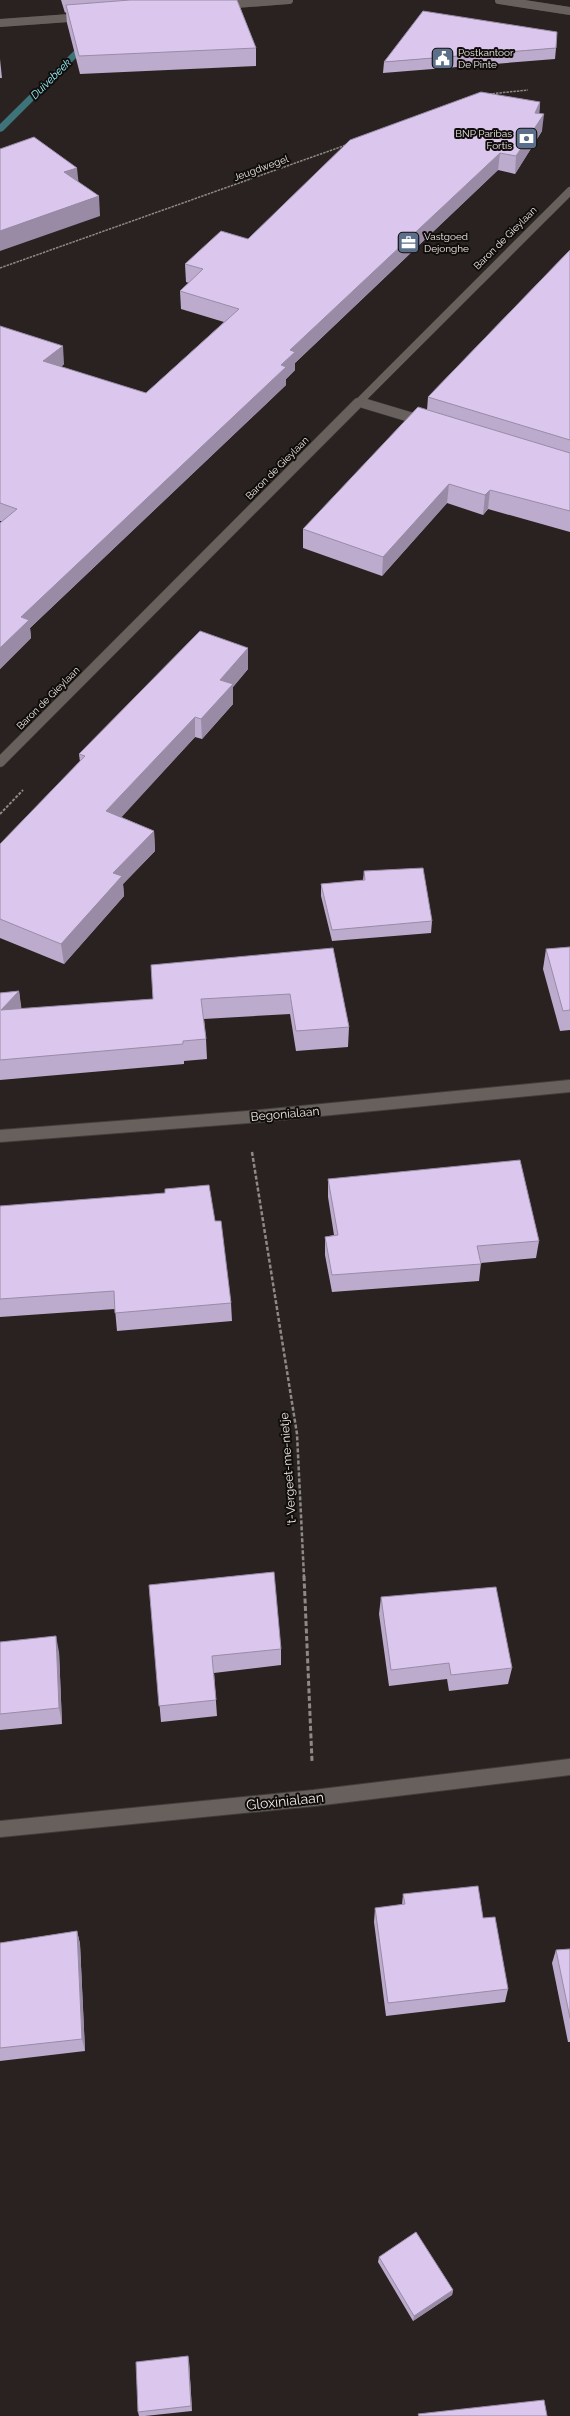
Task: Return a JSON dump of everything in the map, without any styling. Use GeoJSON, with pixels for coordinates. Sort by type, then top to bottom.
{"type":"FeatureCollection","features":[{"type":"Feature","properties":{"kind":"street"},"geometry":{"type":"LineString","coordinates":[[219,6],[289,0]]}},
{"type":"Feature","properties":{"kind":"street"},"geometry":{"type":"LineString","coordinates":[[498,0],[570,11]]}},
{"type":"Feature","properties":{"kind":"street"},"geometry":{"type":"LineString","coordinates":[[0,23],[94,16]]}},
{"type":"Feature","properties":{"kind":"street","name":"Baron de Gieylaan"},"geometry":{"type":"LineString","coordinates":[[0,762],[570,191]]}},
{"type":"Feature","properties":{"kind":"street"},"geometry":{"type":"LineString","coordinates":[[359,402],[428,423]]}},
{"type":"Feature","properties":{"kind":"street","name":"Begonialaan"},"geometry":{"type":"LineString","coordinates":[[0,1136],[248,1117],[570,1086]]}},
{"type":"Feature","properties":{"kind":"street","name":"Gloxinialaan"},"geometry":{"type":"LineString","coordinates":[[0,1829],[314,1798],[570,1767]]}},
{"type":"Feature","properties":{"kind":"path"},"geometry":{"type":"LineString","coordinates":[[488,94],[528,90]]}},
{"type":"Feature","properties":{"kind":"path","name":"Jeugdwegel"},"geometry":{"type":"LineString","coordinates":[[0,268],[353,142]]}},
{"type":"Feature","properties":{"kind":"path","name":"'t-Vergeet-me-nietje"},"geometry":{"type":"LineString","coordinates":[[248,1117],[297,1434],[314,1798]]}},
{"type":"Feature","properties":{"kind":"building"},"geometry":{"type":"Polygon","coordinates":[[[130,0],[237,0],[256,48],[79,56],[66,5],[130,0]]]}},
{"type":"Feature","properties":{"kind":"building"},"geometry":{"type":"Polygon","coordinates":[[[423,11],[557,32],[556,48],[384,62],[423,11]]]}},
{"type":"Feature","properties":{"kind":"building"},"geometry":{"type":"Polygon","coordinates":[[[481,92],[540,102],[535,113],[544,114],[516,156],[500,153],[290,350],[295,352],[281,365],[286,367],[21,617],[29,620],[0,648],[0,523],[17,509],[0,503],[0,326],[63,346],[43,361],[146,393],[239,309],[180,291],[203,269],[185,264],[221,231],[248,239],[350,140],[481,92]]]}},
{"type":"Feature","properties":{"kind":"building"},"geometry":{"type":"Polygon","coordinates":[[[34,137],[77,168],[64,172],[99,196],[0,231],[0,149],[34,137]]]}},
{"type":"Feature","properties":{"kind":"building"},"geometry":{"type":"Polygon","coordinates":[[[570,250],[570,440],[428,397],[570,250]]]}},
{"type":"Feature","properties":{"kind":"building"},"geometry":{"type":"Polygon","coordinates":[[[418,407],[570,453],[570,511],[490,490],[485,495],[449,484],[383,557],[303,529],[418,407]]]}},
{"type":"Feature","properties":{"kind":"building"},"geometry":{"type":"Polygon","coordinates":[[[200,631],[248,648],[220,680],[233,684],[201,719],[195,717],[106,811],[154,831],[113,873],[122,876],[61,944],[0,919],[0,844],[85,756],[79,754],[200,631]]]}},
{"type":"Feature","properties":{"kind":"building"},"geometry":{"type":"Polygon","coordinates":[[[423,868],[432,921],[332,930],[321,884],[365,880],[364,871],[423,868]]]}},
{"type":"Feature","properties":{"kind":"building"},"geometry":{"type":"Polygon","coordinates":[[[570,947],[570,1010],[563,1011],[546,949],[570,947]]]}},
{"type":"Feature","properties":{"kind":"building"},"geometry":{"type":"Polygon","coordinates":[[[333,948],[349,1027],[296,1031],[290,994],[201,999],[206,1039],[183,1041],[183,1044],[0,1060],[0,993],[19,991],[1,1010],[153,999],[151,965],[333,948]]]}},
{"type":"Feature","properties":{"kind":"building"},"geometry":{"type":"Polygon","coordinates":[[[520,1160],[539,1241],[477,1246],[481,1264],[332,1275],[325,1237],[338,1235],[328,1179],[520,1160]]]}},
{"type":"Feature","properties":{"kind":"building"},"geometry":{"type":"Polygon","coordinates":[[[209,1185],[215,1221],[221,1221],[231,1303],[115,1313],[114,1291],[0,1299],[0,1206],[165,1193],[165,1189],[209,1185]]]}},
{"type":"Feature","properties":{"kind":"building"},"geometry":{"type":"Polygon","coordinates":[[[274,1572],[281,1649],[212,1656],[216,1700],[159,1706],[149,1585],[274,1572]]]}},
{"type":"Feature","properties":{"kind":"building"},"geometry":{"type":"Polygon","coordinates":[[[496,1587],[512,1668],[451,1675],[449,1663],[391,1670],[381,1597],[496,1587]]]}},
{"type":"Feature","properties":{"kind":"building"},"geometry":{"type":"Polygon","coordinates":[[[56,1636],[59,1708],[0,1714],[0,1642],[56,1636]]]}},
{"type":"Feature","properties":{"kind":"building"},"geometry":{"type":"Polygon","coordinates":[[[478,1886],[483,1918],[495,1917],[508,1989],[388,2003],[375,1908],[405,1904],[403,1894],[478,1886]]]}},
{"type":"Feature","properties":{"kind":"building"},"geometry":{"type":"Polygon","coordinates":[[[77,1931],[82,2039],[0,2048],[0,1943],[77,1931]]]}},
{"type":"Feature","properties":{"kind":"building"},"geometry":{"type":"Polygon","coordinates":[[[570,1949],[570,2018],[556,1950],[570,1949]]]}},
{"type":"Feature","properties":{"kind":"building"},"geometry":{"type":"Polygon","coordinates":[[[416,2232],[453,2290],[414,2316],[379,2257],[416,2232]]]}},
{"type":"Feature","properties":{"kind":"building"},"geometry":{"type":"Polygon","coordinates":[[[188,2356],[191,2406],[138,2412],[136,2362],[188,2356]]]}},
{"type":"Feature","properties":{"kind":"building"},"geometry":{"type":"Polygon","coordinates":[[[544,2400],[547,2416],[419,2416],[418,2414],[544,2400]]]}},
{"type":"Feature","properties":{"kind":"waterway","name":"Duivebeek"},"geometry":{"type":"LineString","coordinates":[[0,129],[90,40]]}},
{"type":"Feature","properties":{"kind":"place","name":"Postkantoor De Pinte"},"geometry":{"type":"Point","coordinates":[442,58]}},
{"type":"Feature","properties":{"kind":"place","name":"BNP Paribas Fortis"},"geometry":{"type":"Point","coordinates":[527,139]}},
{"type":"Feature","properties":{"kind":"place","name":"Vastgoed Dejonghe"},"geometry":{"type":"Point","coordinates":[408,242]}}]}
